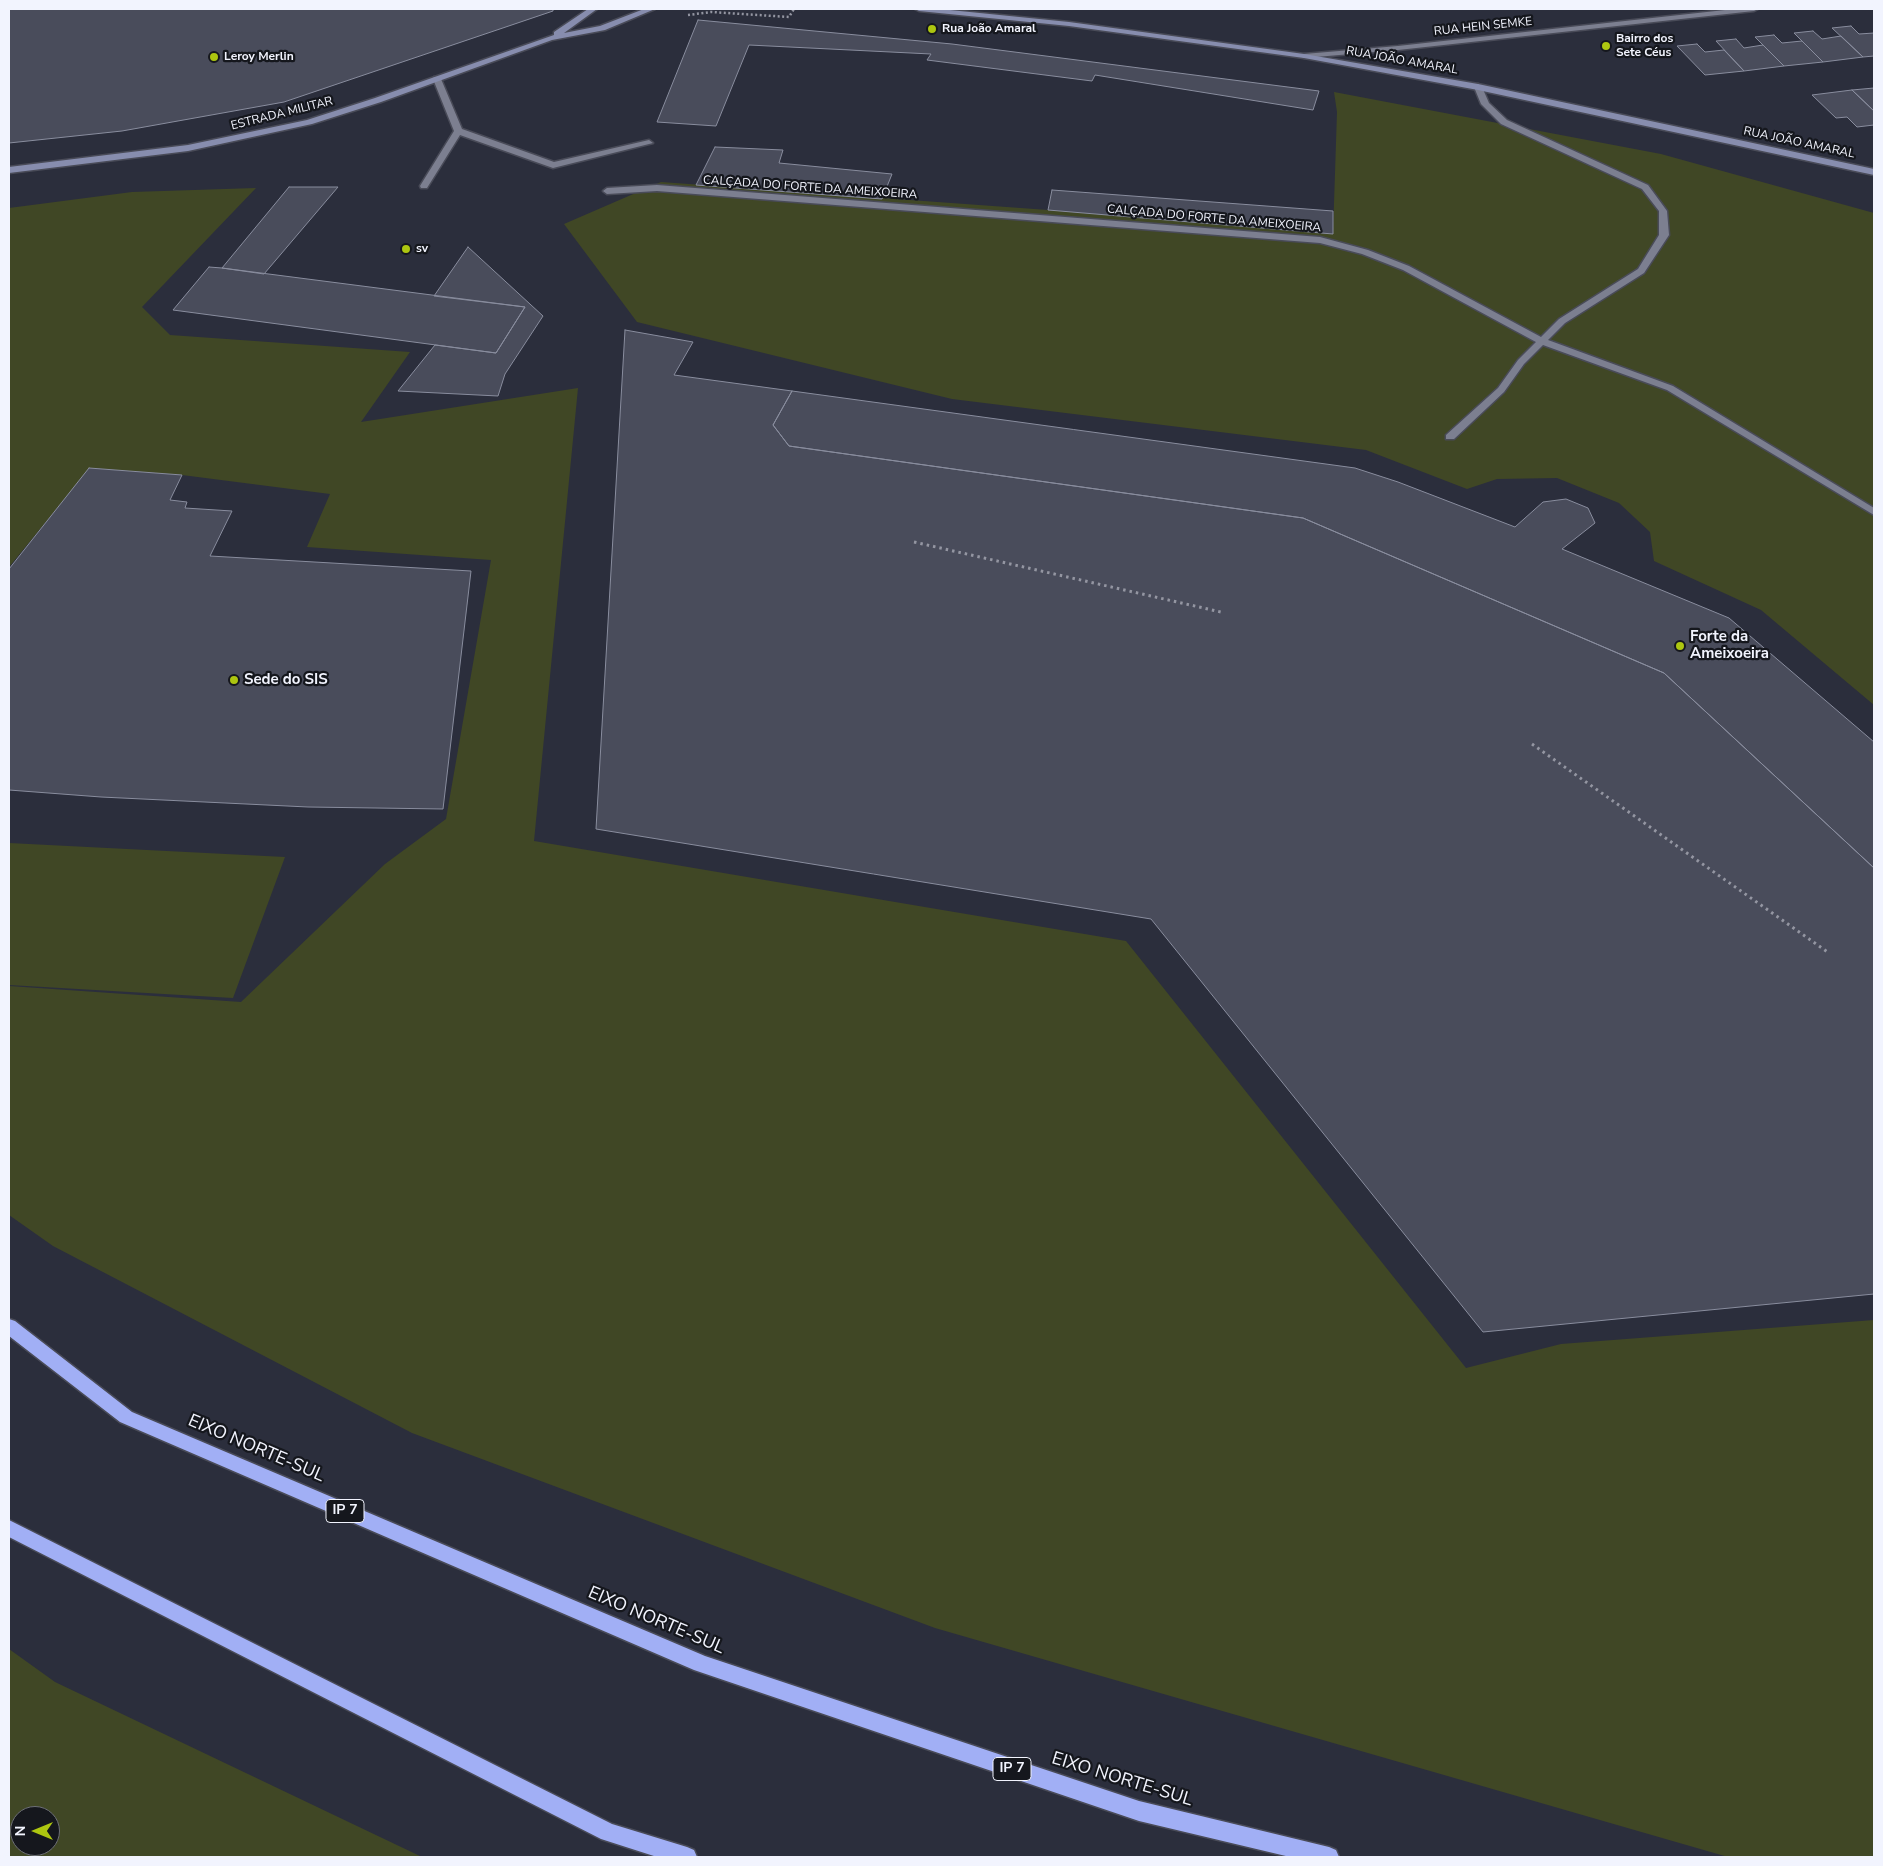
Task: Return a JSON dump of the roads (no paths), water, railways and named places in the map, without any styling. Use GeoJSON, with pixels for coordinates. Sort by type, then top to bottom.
{"type":"FeatureCollection","features":[{"type":"Feature","properties":{"kind":"highway","name":"EIXO NORTE-SUL"},"geometry":{"type":"LineString","coordinates":[[9,1326],[126,1416],[700,1664],[1139,1811],[1328,1857]]}},
{"type":"Feature","properties":{"kind":"highway"},"geometry":{"type":"LineString","coordinates":[[9,1528],[608,1832],[687,1857]]}},
{"type":"Feature","properties":{"kind":"street","name":"ESTRADA MILITAR"},"geometry":{"type":"LineString","coordinates":[[550,38],[593,9]]}},
{"type":"Feature","properties":{"kind":"street","name":"ESTRADA MILITAR"},"geometry":{"type":"LineString","coordinates":[[9,170],[188,148],[265,133],[309,122],[436,80],[550,38],[602,28],[651,9]]}},
{"type":"Feature","properties":{"kind":"street","name":"RUA JOÃO AMARAL"},"geometry":{"type":"LineString","coordinates":[[919,9],[1069,24],[1304,56],[1478,87],[1874,172]]}},
{"type":"Feature","properties":{"kind":"street","name":"RUA HEIN SEMKE"},"geometry":{"type":"LineString","coordinates":[[1304,56],[1398,48],[1754,9]]}},
{"type":"Feature","properties":{"kind":"street"},"geometry":{"type":"LineString","coordinates":[[436,80],[458,130],[553,165],[649,143]]}},
{"type":"Feature","properties":{"kind":"street"},"geometry":{"type":"LineString","coordinates":[[1450,437],[1501,390],[1521,362],[1562,321],[1641,271],[1664,235],[1664,211],[1645,186],[1504,122],[1485,104],[1478,87]]}},
{"type":"Feature","properties":{"kind":"street"},"geometry":{"type":"LineString","coordinates":[[424,186],[458,130]]}},
{"type":"Feature","properties":{"kind":"street","name":"CALÇADA DO FORTE DA AMEIXOEIRA"},"geometry":{"type":"LineString","coordinates":[[607,190],[657,188],[1320,240],[1365,252],[1406,268],[1541,340],[1670,388],[1874,512]]}},
{"type":"Feature","properties":{"kind":"place","name":"Rua João Amaral"},"geometry":{"type":"Point","coordinates":[932,29]}},
{"type":"Feature","properties":{"kind":"place","name":"Bairro dos Sete Céus"},"geometry":{"type":"Point","coordinates":[1606,46]}},
{"type":"Feature","properties":{"kind":"place","name":"Leroy Merlin"},"geometry":{"type":"Point","coordinates":[214,57]}},
{"type":"Feature","properties":{"kind":"place","name":"sv"},"geometry":{"type":"Point","coordinates":[406,249]}},
{"type":"Feature","properties":{"kind":"place","name":"Forte da Ameixoeira"},"geometry":{"type":"Point","coordinates":[1680,646]}},
{"type":"Feature","properties":{"kind":"place","name":"Sede do SIS"},"geometry":{"type":"Point","coordinates":[234,680]}}]}
